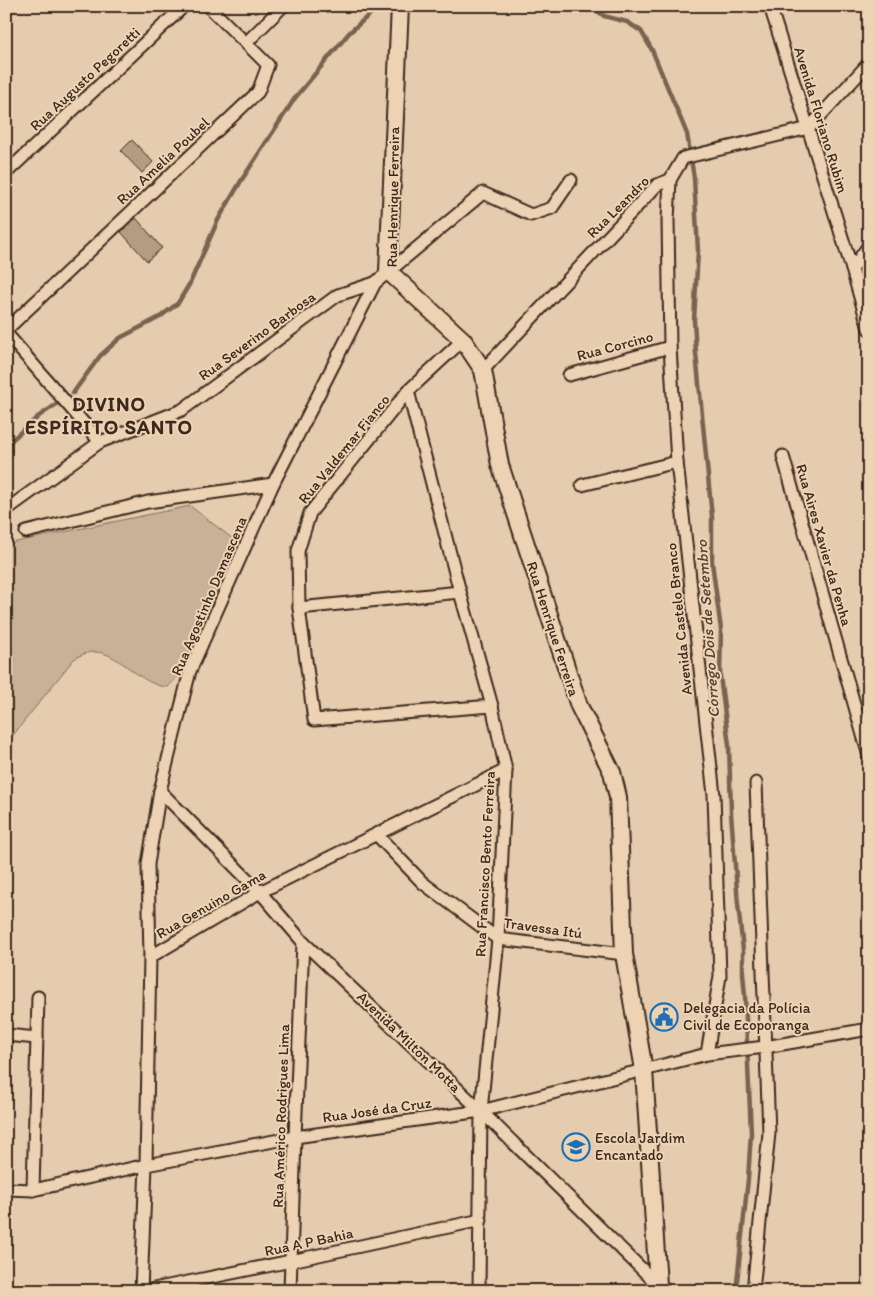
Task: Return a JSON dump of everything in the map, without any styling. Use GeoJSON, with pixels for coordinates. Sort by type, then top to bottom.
{"type":"FeatureCollection","features":[{"type":"Feature","properties":{"kind":"street","name":"Rua Augusto Pegoretti"},"geometry":{"type":"LineString","coordinates":[[6,173],[184,6]]}},
{"type":"Feature","properties":{"kind":"street","name":"Rua Amelia Poubel"},"geometry":{"type":"LineString","coordinates":[[6,331],[258,92],[268,65],[208,6]]}},
{"type":"Feature","properties":{"kind":"street"},"geometry":{"type":"LineString","coordinates":[[246,43],[284,6]]}},
{"type":"Feature","properties":{"kind":"street","name":"Rua Henrique Ferreira"},"geometry":{"type":"LineString","coordinates":[[400,6],[388,271],[463,340],[483,370],[500,465],[579,706],[612,772],[618,797],[624,954],[644,1070],[660,1288]]}},
{"type":"Feature","properties":{"kind":"street","name":"Avenida Floriano Rubim"},"geometry":{"type":"LineString","coordinates":[[770,6],[809,128],[869,329]]}},
{"type":"Feature","properties":{"kind":"street"},"geometry":{"type":"LineString","coordinates":[[809,128],[869,63]]}},
{"type":"Feature","properties":{"kind":"street","name":"Rua Leandro"},"geometry":{"type":"LineString","coordinates":[[483,370],[657,185],[670,180],[684,158],[809,128]]}},
{"type":"Feature","properties":{"kind":"street","name":"Rua Agostinho Damascena"},"geometry":{"type":"LineString","coordinates":[[150,958],[148,864],[160,790],[190,671],[273,484],[375,283],[483,194],[531,215],[552,208],[571,180]]}},
{"type":"Feature","properties":{"kind":"street","name":"Avenida Castelo Branco"},"geometry":{"type":"LineString","coordinates":[[670,180],[668,220],[670,347],[677,462],[714,795],[720,976],[707,1054]]}},
{"type":"Feature","properties":{"kind":"street"},"geometry":{"type":"LineString","coordinates":[[852,269],[869,245]]}},
{"type":"Feature","properties":{"kind":"street","name":"Rua Severino Barbosa"},"geometry":{"type":"LineString","coordinates":[[6,510],[100,442],[182,410],[338,295],[375,283]]}},
{"type":"Feature","properties":{"kind":"street"},"geometry":{"type":"LineString","coordinates":[[6,331],[100,442]]}},
{"type":"Feature","properties":{"kind":"street","name":"Rua Valdemar Fianco"},"geometry":{"type":"LineString","coordinates":[[463,340],[408,391],[310,514],[298,551],[299,608],[314,720],[492,706]]}},
{"type":"Feature","properties":{"kind":"street","name":"Rua Corcino"},"geometry":{"type":"LineString","coordinates":[[569,375],[670,347]]}},
{"type":"Feature","properties":{"kind":"street","name":"Rua Francisco Bento Ferreira"},"geometry":{"type":"LineString","coordinates":[[408,391],[460,592],[492,706],[506,770],[498,939],[481,1111],[479,1291]]}},
{"type":"Feature","properties":{"kind":"street","name":"Rua Aires Xavier da Penha"},"geometry":{"type":"LineString","coordinates":[[783,456],[869,756]]}},
{"type":"Feature","properties":{"kind":"street"},"geometry":{"type":"LineString","coordinates":[[582,485],[677,462]]}},
{"type":"Feature","properties":{"kind":"street"},"geometry":{"type":"LineString","coordinates":[[26,532],[148,502],[273,484]]}},
{"type":"Feature","properties":{"kind":"street"},"geometry":{"type":"LineString","coordinates":[[299,608],[460,592]]}},
{"type":"Feature","properties":{"kind":"street","name":"Rua Genuino Gama"},"geometry":{"type":"LineString","coordinates":[[143,1291],[150,958],[260,892],[506,770]]}},
{"type":"Feature","properties":{"kind":"street"},"geometry":{"type":"LineString","coordinates":[[752,1291],[769,1133],[756,784]]}},
{"type":"Feature","properties":{"kind":"street","name":"Avenida Milton Motta"},"geometry":{"type":"LineString","coordinates":[[160,790],[260,892],[303,942],[481,1111],[660,1288]]}},
{"type":"Feature","properties":{"kind":"street","name":"Travessa Itú"},"geometry":{"type":"LineString","coordinates":[[376,834],[423,883],[498,939],[624,954]]}},
{"type":"Feature","properties":{"kind":"street","name":"Rua Américo Rodrigues Lima"},"geometry":{"type":"LineString","coordinates":[[290,1291],[303,942]]}},
{"type":"Feature","properties":{"kind":"street"},"geometry":{"type":"LineString","coordinates":[[34,1190],[38,997]]}},
{"type":"Feature","properties":{"kind":"street","name":"Rua José da Cruz"},"geometry":{"type":"LineString","coordinates":[[6,1189],[34,1190],[146,1165],[295,1136],[481,1111],[707,1054],[765,1047],[869,1029]]}},
{"type":"Feature","properties":{"kind":"street"},"geometry":{"type":"LineString","coordinates":[[6,1035],[38,1038]]}},
{"type":"Feature","properties":{"kind":"street","name":"Rua A P Bahia"},"geometry":{"type":"LineString","coordinates":[[143,1291],[481,1220]]}},
{"type":"Feature","properties":{"kind":"shaded area"},"geometry":{"type":"Polygon","coordinates":[[[190,506],[233,539],[235,550],[183,671],[168,687],[155,684],[110,656],[99,652],[86,653],[73,660],[6,744],[6,544],[190,506]]]}},
{"type":"Feature","properties":{"kind":"building"},"geometry":{"type":"Polygon","coordinates":[[[132,140],[153,162],[142,173],[121,151],[132,140]]]}},
{"type":"Feature","properties":{"kind":"building"},"geometry":{"type":"Polygon","coordinates":[[[136,218],[162,248],[147,261],[121,232],[136,218]]]}},
{"type":"Feature","properties":{"kind":"waterway"},"geometry":{"type":"LineString","coordinates":[[73,393],[100,356],[120,338],[160,317],[178,303],[190,283],[218,220],[295,98],[349,33],[379,6]]}},
{"type":"Feature","properties":{"kind":"waterway","name":"Córrego Dois de Setembro"},"geometry":{"type":"LineString","coordinates":[[591,6],[604,16],[627,22],[641,31],[652,50],[687,134],[694,178],[698,251],[694,320],[712,517],[712,562],[721,630],[720,676],[729,745],[731,813],[743,950],[751,1133],[736,1291]]}},
{"type":"Feature","properties":{"kind":"waterway"},"geometry":{"type":"LineString","coordinates":[[6,445],[39,416],[57,404]]}},
{"type":"Feature","properties":{"kind":"place","name":"Delegacia da Polícia Civil de Ecoporanga"},"geometry":{"type":"Point","coordinates":[664,1017]}},
{"type":"Feature","properties":{"kind":"place","name":"Escola Jardim Encantado"},"geometry":{"type":"Point","coordinates":[576,1147]}},
{"type":"Feature","properties":{"kind":"district","name":"DIVINO ESPÍRITO SANTO"},"geometry":{"type":"Point","coordinates":[109,416]}}]}
